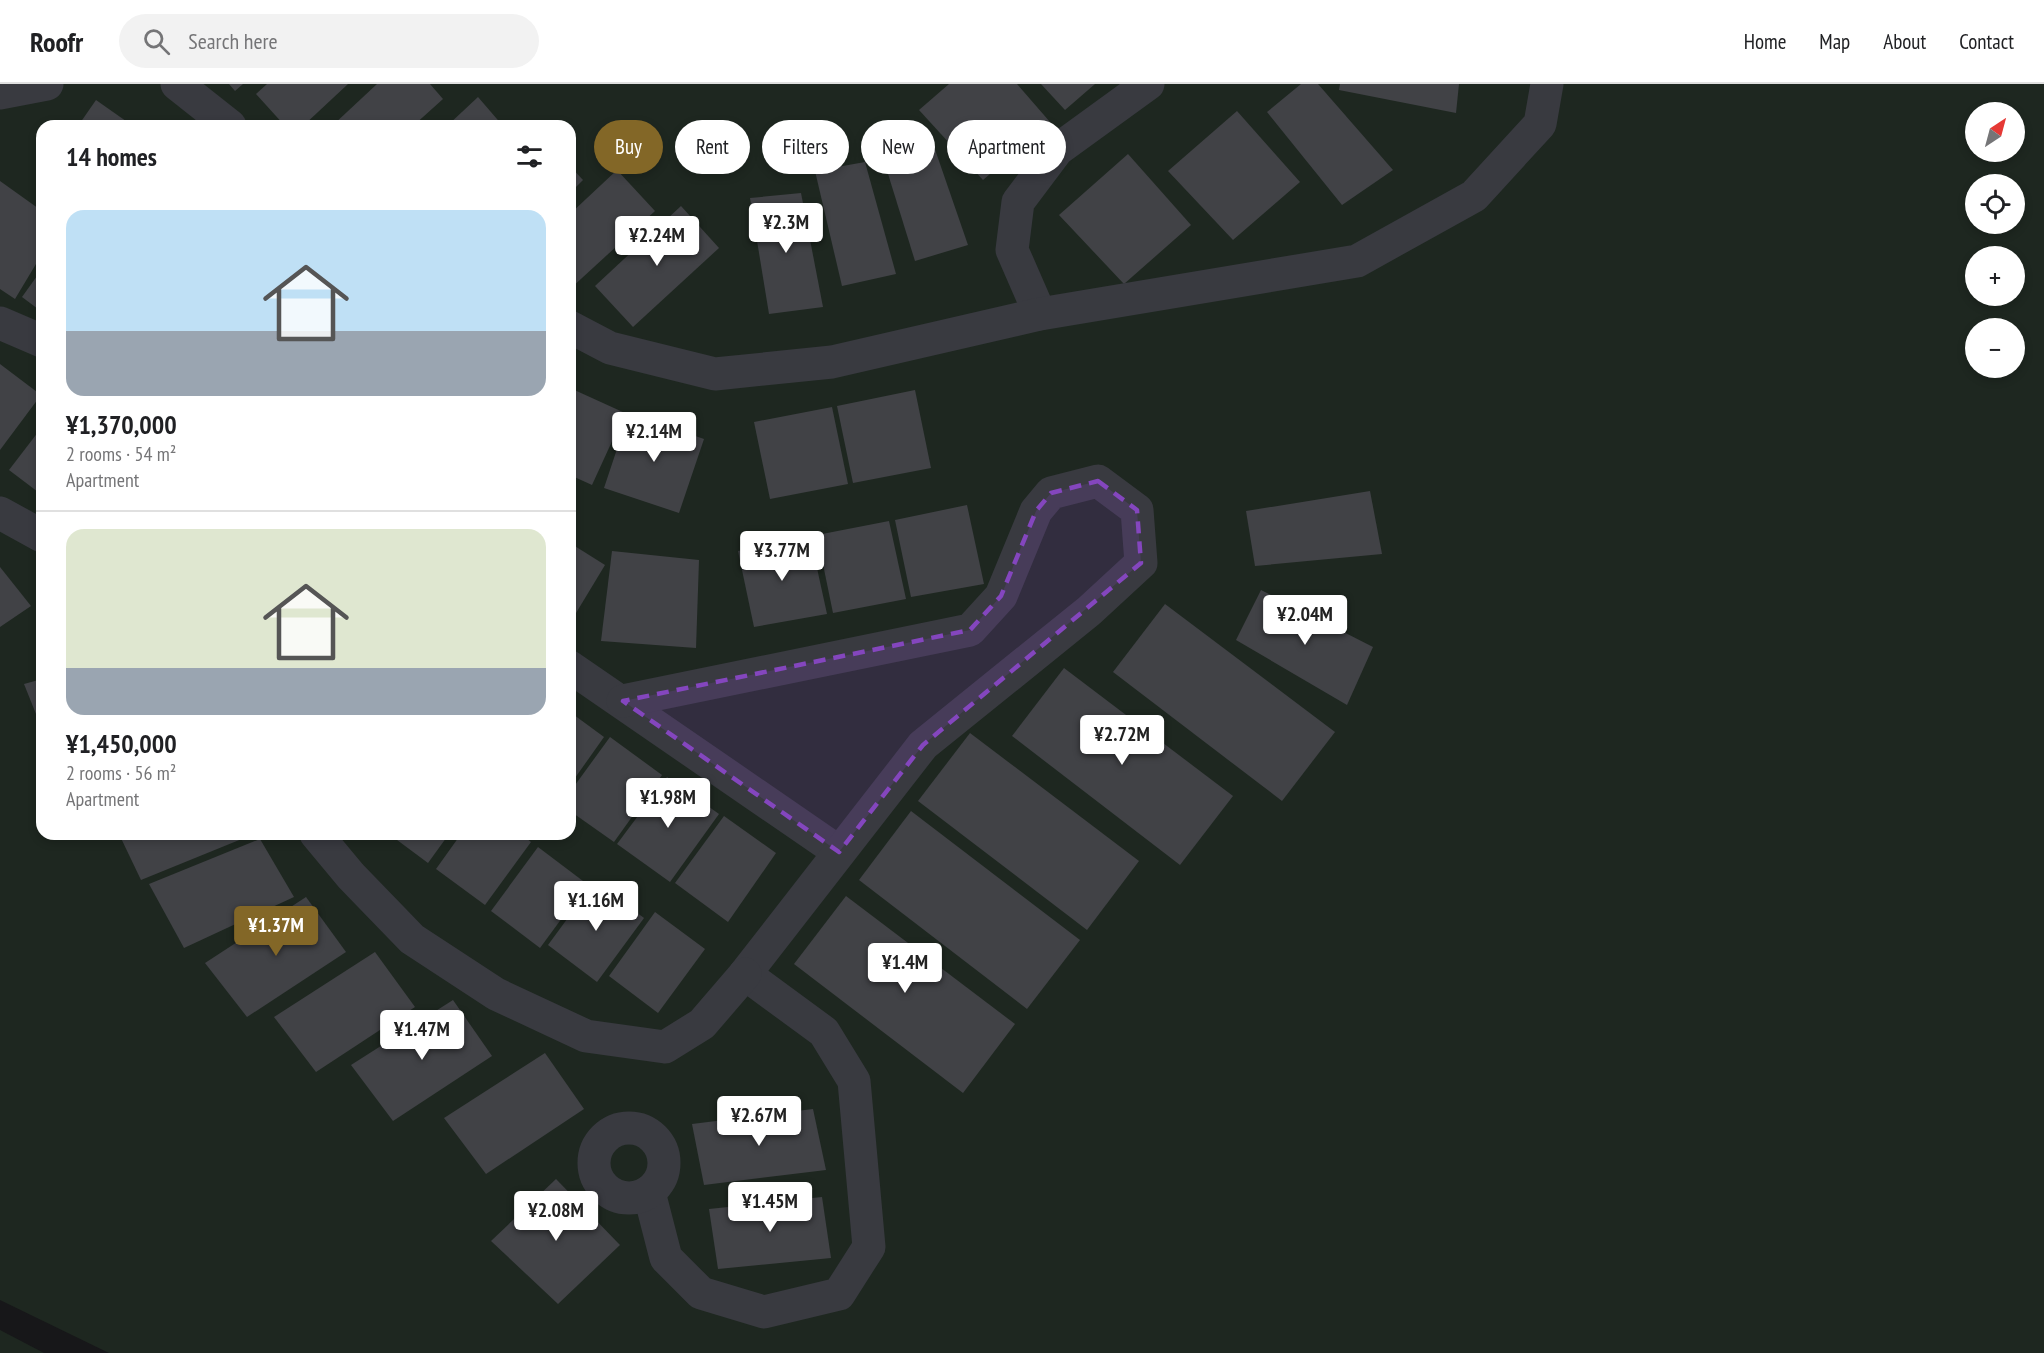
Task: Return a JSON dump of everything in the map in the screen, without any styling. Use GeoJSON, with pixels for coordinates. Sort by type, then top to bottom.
{"type":"FeatureCollection","features":[{"type":"Feature","properties":{"kind":"street"},"geometry":{"type":"LineString","coordinates":[[0,93],[47,84]]}},
{"type":"Feature","properties":{"kind":"street"},"geometry":{"type":"LineString","coordinates":[[177,84],[222,120]]}},
{"type":"Feature","properties":{"kind":"street"},"geometry":{"type":"LineString","coordinates":[[1040,314],[1012,250],[1018,201],[1057,150],[1148,84]]}},
{"type":"Feature","properties":{"kind":"street"},"geometry":{"type":"LineString","coordinates":[[576,330],[610,348],[715,374],[832,362],[1040,314],[1357,261],[1474,196],[1540,124],[1547,84]]}},
{"type":"Feature","properties":{"kind":"street"},"geometry":{"type":"LineString","coordinates":[[0,323],[36,338]]}},
{"type":"Feature","properties":{"kind":"street"},"geometry":{"type":"LineString","coordinates":[[321,840],[351,876],[412,939],[496,994],[586,1036],[666,1047],[702,1024],[745,974],[923,745],[1089,611],[1141,563],[1137,510],[1098,481],[1051,493],[1036,511],[1001,596],[970,630],[623,701]]}},
{"type":"Feature","properties":{"kind":"street"},"geometry":{"type":"LineString","coordinates":[[0,513],[36,533]]}},
{"type":"Feature","properties":{"kind":"street"},"geometry":{"type":"LineString","coordinates":[[576,671],[623,701],[839,852]]}},
{"type":"Feature","properties":{"kind":"street"},"geometry":{"type":"LineString","coordinates":[[649,1192],[666,1258],[701,1293],[764,1312],[839,1294],[869,1247],[855,1081],[824,1032],[745,974]]}},
{"type":"Feature","properties":{"kind":"highlighted area"},"geometry":{"type":"Polygon","coordinates":[[[1098,481],[1137,510],[1141,563],[923,745],[839,852],[623,701],[970,630],[1001,596],[1036,511],[1051,493],[1098,481]]]}},
{"type":"Feature","properties":{"kind":"shaded area"},"geometry":{"type":"Polygon","coordinates":[[[0,84],[2044,84],[2044,1353],[109,1353],[0,1300],[0,84]]]}},
{"type":"Feature","properties":{"kind":"shaded area"},"geometry":{"type":"Polygon","coordinates":[[[0,1330],[44,1353],[0,1353],[0,1330]]]}},
{"type":"Feature","properties":{"kind":"building"},"geometry":{"type":"Polygon","coordinates":[[[229,84],[243,84],[235,91],[229,84]]]}},
{"type":"Feature","properties":{"kind":"building"},"geometry":{"type":"Polygon","coordinates":[[[267,84],[348,84],[309,120],[280,120],[256,94],[267,84]]]}},
{"type":"Feature","properties":{"kind":"building"},"geometry":{"type":"Polygon","coordinates":[[[377,84],[430,84],[443,99],[420,120],[338,120],[377,84]]]}},
{"type":"Feature","properties":{"kind":"building"},"geometry":{"type":"Polygon","coordinates":[[[949,84],[1017,84],[1048,120],[947,120],[947,141],[935,128],[935,120],[928,120],[919,110],[949,84]]]}},
{"type":"Feature","properties":{"kind":"building"},"geometry":{"type":"Polygon","coordinates":[[[1041,84],[1095,84],[1065,110],[1041,84]]]}},
{"type":"Feature","properties":{"kind":"building"},"geometry":{"type":"Polygon","coordinates":[[[1301,84],[1318,84],[1393,170],[1342,205],[1267,112],[1301,84]]]}},
{"type":"Feature","properties":{"kind":"building"},"geometry":{"type":"Polygon","coordinates":[[[1340,84],[1459,84],[1456,113],[1339,90],[1340,84]]]}},
{"type":"Feature","properties":{"kind":"building"},"geometry":{"type":"Polygon","coordinates":[[[478,97],[498,120],[453,120],[478,97]]]}},
{"type":"Feature","properties":{"kind":"building"},"geometry":{"type":"Polygon","coordinates":[[[96,100],[124,120],[82,120],[96,100]]]}},
{"type":"Feature","properties":{"kind":"building"},"geometry":{"type":"Polygon","coordinates":[[[1237,111],[1300,182],[1233,240],[1168,171],[1237,111]]]}},
{"type":"Feature","properties":{"kind":"building"},"geometry":{"type":"Polygon","coordinates":[[[935,149],[968,245],[915,261],[888,174],[935,174],[935,149]]]}},
{"type":"Feature","properties":{"kind":"building"},"geometry":{"type":"Polygon","coordinates":[[[1128,154],[1191,225],[1124,284],[1059,215],[1128,154]]]}},
{"type":"Feature","properties":{"kind":"building"},"geometry":{"type":"Polygon","coordinates":[[[861,163],[861,174],[868,174],[896,274],[842,286],[816,174],[849,174],[849,165],[861,163]]]}},
{"type":"Feature","properties":{"kind":"building"},"geometry":{"type":"Polygon","coordinates":[[[576,172],[583,180],[576,187],[576,172]]]}},
{"type":"Feature","properties":{"kind":"building"},"geometry":{"type":"Polygon","coordinates":[[[613,174],[621,174],[655,211],[576,283],[576,208],[613,174]]]}},
{"type":"Feature","properties":{"kind":"building"},"geometry":{"type":"Polygon","coordinates":[[[978,174],[990,174],[983,180],[978,174]]]}},
{"type":"Feature","properties":{"kind":"building"},"geometry":{"type":"Polygon","coordinates":[[[0,181],[36,207],[36,264],[15,299],[0,289],[0,181]]]}},
{"type":"Feature","properties":{"kind":"building"},"geometry":{"type":"Polygon","coordinates":[[[801,193],[823,307],[769,314],[750,198],[801,193]]]}},
{"type":"Feature","properties":{"kind":"building"},"geometry":{"type":"Polygon","coordinates":[[[681,206],[719,248],[633,327],[595,286],[681,206]]]}},
{"type":"Feature","properties":{"kind":"building"},"geometry":{"type":"Polygon","coordinates":[[[36,277],[36,308],[22,297],[36,277]]]}},
{"type":"Feature","properties":{"kind":"building"},"geometry":{"type":"Polygon","coordinates":[[[0,364],[36,391],[36,402],[0,450],[0,364]]]}},
{"type":"Feature","properties":{"kind":"building"},"geometry":{"type":"Polygon","coordinates":[[[915,390],[931,468],[853,483],[837,406],[915,390]]]}},
{"type":"Feature","properties":{"kind":"building"},"geometry":{"type":"Polygon","coordinates":[[[576,391],[625,413],[592,485],[576,478],[576,391]]]}},
{"type":"Feature","properties":{"kind":"building"},"geometry":{"type":"Polygon","coordinates":[[[832,407],[848,484],[770,499],[754,422],[832,407]]]}},
{"type":"Feature","properties":{"kind":"building"},"geometry":{"type":"Polygon","coordinates":[[[629,413],[704,439],[679,513],[604,488],[629,413]]]}},
{"type":"Feature","properties":{"kind":"building"},"geometry":{"type":"Polygon","coordinates":[[[36,435],[36,490],[9,470],[36,435]]]}},
{"type":"Feature","properties":{"kind":"building"},"geometry":{"type":"Polygon","coordinates":[[[1370,491],[1382,554],[1255,566],[1246,511],[1370,491]]]}},
{"type":"Feature","properties":{"kind":"building"},"geometry":{"type":"Polygon","coordinates":[[[967,505],[984,584],[911,597],[895,520],[967,505]]]}},
{"type":"Feature","properties":{"kind":"building"},"geometry":{"type":"Polygon","coordinates":[[[889,521],[906,599],[833,613],[817,535],[889,521]]]}},
{"type":"Feature","properties":{"kind":"building"},"geometry":{"type":"Polygon","coordinates":[[[810,536],[827,614],[754,627],[738,551],[810,536]]]}},
{"type":"Feature","properties":{"kind":"building"},"geometry":{"type":"Polygon","coordinates":[[[576,547],[605,565],[576,613],[576,547]]]}},
{"type":"Feature","properties":{"kind":"building"},"geometry":{"type":"Polygon","coordinates":[[[612,551],[699,560],[696,648],[601,641],[612,551]]]}},
{"type":"Feature","properties":{"kind":"building"},"geometry":{"type":"Polygon","coordinates":[[[0,567],[31,606],[0,627],[0,567]]]}},
{"type":"Feature","properties":{"kind":"building"},"geometry":{"type":"Polygon","coordinates":[[[1261,590],[1373,647],[1347,705],[1236,640],[1261,590]]]}},
{"type":"Feature","properties":{"kind":"building"},"geometry":{"type":"Polygon","coordinates":[[[1165,604],[1335,732],[1282,801],[1113,672],[1165,604]]]}},
{"type":"Feature","properties":{"kind":"building"},"geometry":{"type":"Polygon","coordinates":[[[1064,668],[1233,796],[1180,865],[1012,736],[1064,668]]]}},
{"type":"Feature","properties":{"kind":"building"},"geometry":{"type":"Polygon","coordinates":[[[36,681],[36,714],[24,684],[36,681]]]}},
{"type":"Feature","properties":{"kind":"building"},"geometry":{"type":"Polygon","coordinates":[[[576,716],[604,737],[576,777],[576,716]]]}},
{"type":"Feature","properties":{"kind":"building"},"geometry":{"type":"Polygon","coordinates":[[[970,733],[1139,861],[1087,930],[918,801],[970,733]]]}},
{"type":"Feature","properties":{"kind":"building"},"geometry":{"type":"Polygon","coordinates":[[[610,737],[662,775],[614,842],[576,815],[576,784],[610,737]]]}},
{"type":"Feature","properties":{"kind":"building"},"geometry":{"type":"Polygon","coordinates":[[[667,777],[719,814],[670,882],[617,844],[667,777]]]}},
{"type":"Feature","properties":{"kind":"building"},"geometry":{"type":"Polygon","coordinates":[[[911,811],[1080,940],[1027,1009],[859,880],[911,811]]]}},
{"type":"Feature","properties":{"kind":"building"},"geometry":{"type":"Polygon","coordinates":[[[724,816],[776,853],[728,922],[675,883],[724,816]]]}},
{"type":"Feature","properties":{"kind":"building"},"geometry":{"type":"Polygon","coordinates":[[[122,840],[239,840],[141,880],[122,840]]]}},
{"type":"Feature","properties":{"kind":"building"},"geometry":{"type":"Polygon","coordinates":[[[261,840],[294,897],[184,948],[149,884],[261,840]]]}},
{"type":"Feature","properties":{"kind":"building"},"geometry":{"type":"Polygon","coordinates":[[[397,840],[445,840],[428,863],[397,840]]]}},
{"type":"Feature","properties":{"kind":"building"},"geometry":{"type":"Polygon","coordinates":[[[457,840],[528,840],[531,842],[485,905],[436,869],[457,840]]]}},
{"type":"Feature","properties":{"kind":"building"},"geometry":{"type":"Polygon","coordinates":[[[538,847],[587,884],[540,948],[491,911],[538,847]]]}},
{"type":"Feature","properties":{"kind":"building"},"geometry":{"type":"Polygon","coordinates":[[[595,881],[644,918],[597,982],[548,945],[595,881]]]}},
{"type":"Feature","properties":{"kind":"building"},"geometry":{"type":"Polygon","coordinates":[[[846,896],[1015,1024],[963,1093],[794,964],[846,896]]]}},
{"type":"Feature","properties":{"kind":"building"},"geometry":{"type":"Polygon","coordinates":[[[306,897],[346,952],[247,1017],[205,963],[306,897]]]}},
{"type":"Feature","properties":{"kind":"building"},"geometry":{"type":"Polygon","coordinates":[[[655,912],[705,949],[658,1013],[609,976],[655,912]]]}},
{"type":"Feature","properties":{"kind":"building"},"geometry":{"type":"Polygon","coordinates":[[[375,952],[415,1007],[316,1072],[274,1017],[375,952]]]}},
{"type":"Feature","properties":{"kind":"building"},"geometry":{"type":"Polygon","coordinates":[[[453,1000],[492,1056],[393,1121],[351,1065],[453,1000]]]}},
{"type":"Feature","properties":{"kind":"building"},"geometry":{"type":"Polygon","coordinates":[[[545,1053],[584,1109],[486,1174],[444,1118],[545,1053]]]}},
{"type":"Feature","properties":{"kind":"building"},"geometry":{"type":"Polygon","coordinates":[[[813,1109],[826,1170],[704,1185],[692,1124],[813,1109]]]}},
{"type":"Feature","properties":{"kind":"building"},"geometry":{"type":"Polygon","coordinates":[[[556,1179],[620,1245],[558,1304],[491,1241],[556,1179]]]}},
{"type":"Feature","properties":{"kind":"building"},"geometry":{"type":"Polygon","coordinates":[[[822,1197],[831,1258],[718,1269],[709,1209],[822,1197]]]}}]}
